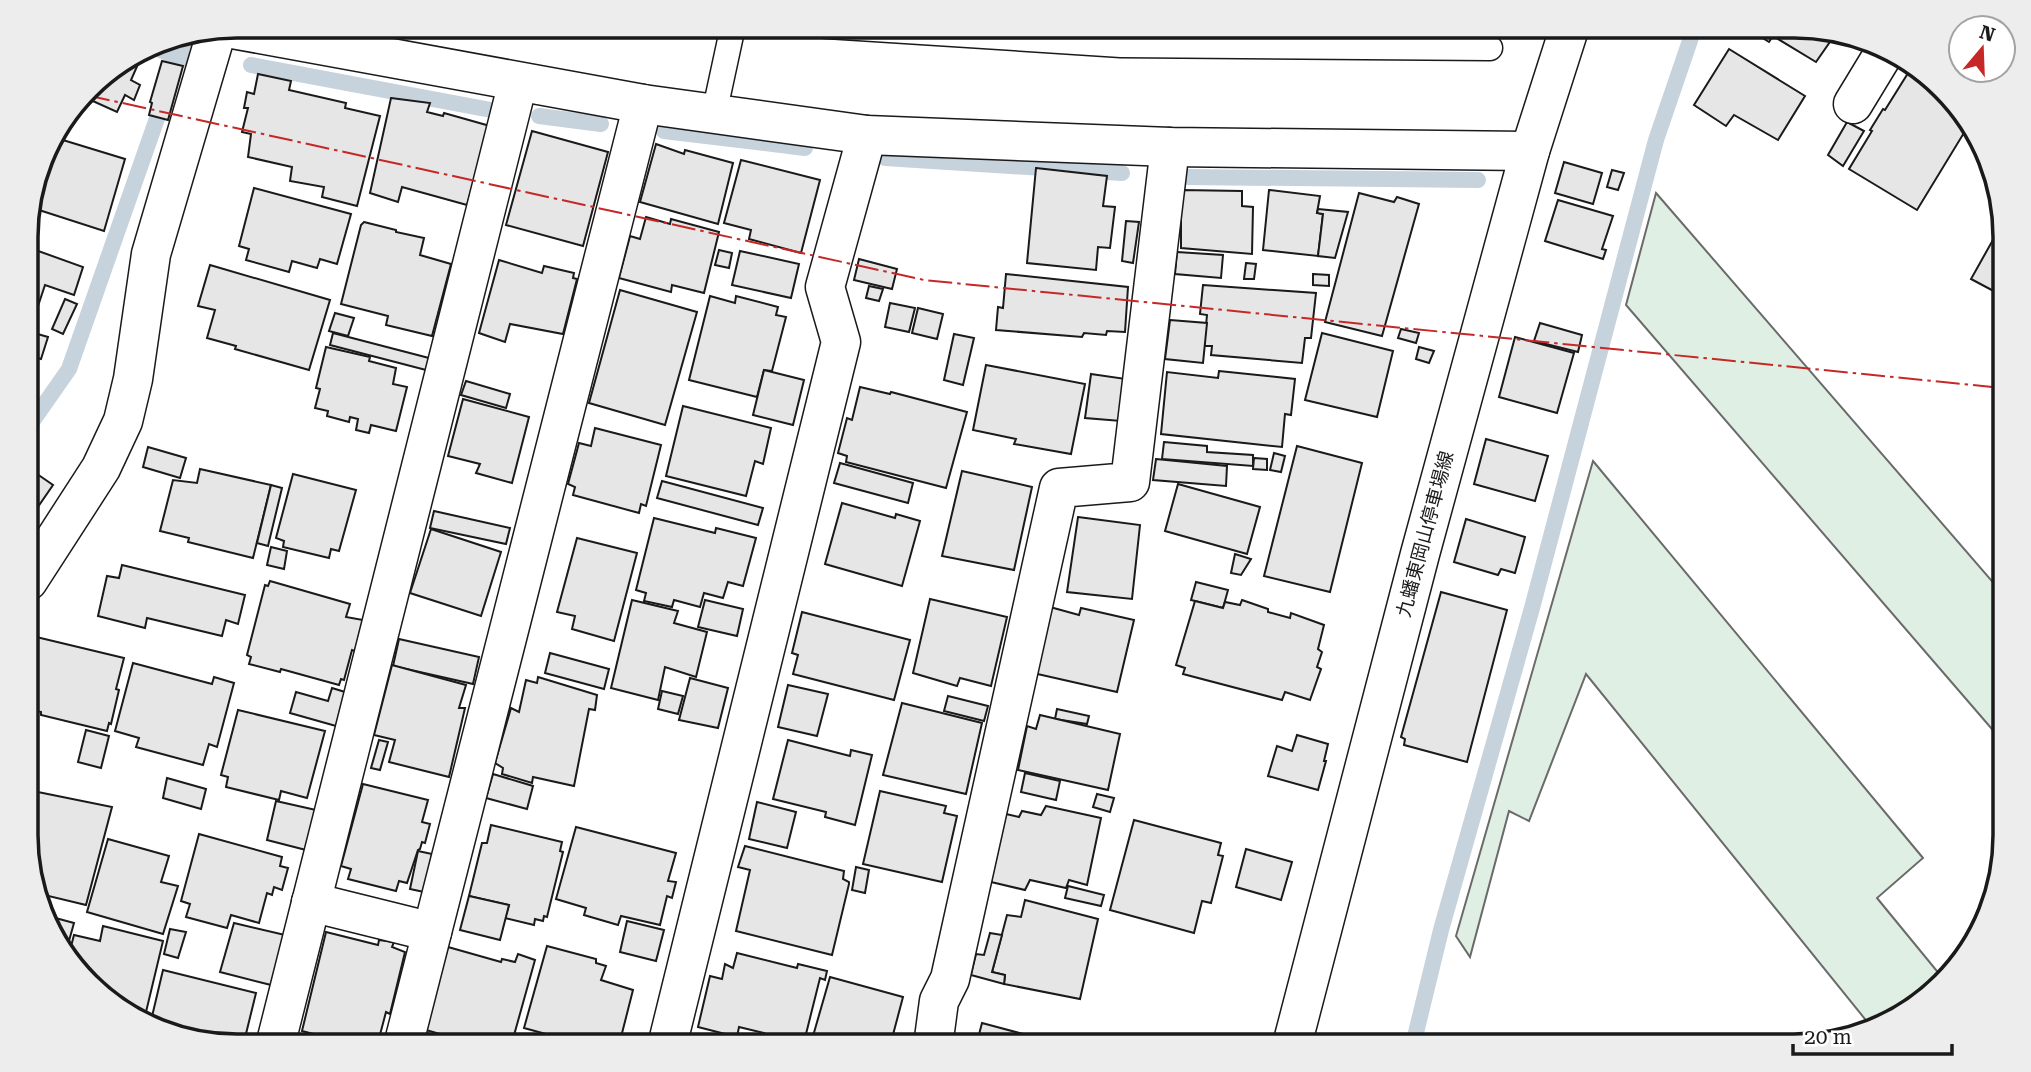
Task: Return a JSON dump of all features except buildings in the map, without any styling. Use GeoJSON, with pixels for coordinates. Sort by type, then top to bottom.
{"type":"FeatureCollection","features":[{"type":"Feature","properties":{"kind":"street","name":"九蟠東岡山停車場線"},"geometry":{"type":"LineString","coordinates":[[1295,1033],[1420,554],[1530,150],[1566,38]]}},
{"type":"Feature","properties":{"kind":"street"},"geometry":{"type":"LineString","coordinates":[[286,39],[643,104],[867,135],[1170,147],[1530,150]]}},
{"type":"Feature","properties":{"kind":"street"},"geometry":{"type":"LineString","coordinates":[[38,564],[101,468],[123,421],[133,379],[151,254],[214,40]]}},
{"type":"Feature","properties":{"kind":"street"},"geometry":{"type":"LineString","coordinates":[[1853,104],[1881,58]]}},
{"type":"Feature","properties":{"kind":"street"},"geometry":{"type":"LineString","coordinates":[[278,1034],[518,82]]}},
{"type":"Feature","properties":{"kind":"street"},"geometry":{"type":"LineString","coordinates":[[406,1034],[643,104]]}},
{"type":"Feature","properties":{"kind":"street"},"geometry":{"type":"LineString","coordinates":[[670,1034],[842,342],[825,287],[867,135]]}},
{"type":"Feature","properties":{"kind":"street"},"geometry":{"type":"LineString","coordinates":[[935,1034],[939,1001],[950,979],[1059,488],[1130,482],[1170,147]]}},
{"type":"Feature","properties":{"kind":"street"},"geometry":{"type":"LineString","coordinates":[[311,902],[432,932]]}},
{"type":"Feature","properties":{"kind":"lane"},"geometry":{"type":"LineString","coordinates":[[1020,38],[1121,45],[1490,48]]}},
{"type":"Feature","properties":{"kind":"lane"},"geometry":{"type":"LineString","coordinates":[[714,114],[730,39]]}},
{"type":"Feature","properties":{"kind":"green space"},"geometry":{"type":"Polygon","coordinates":[[[1656,193],[1993,582],[1993,730],[1626,305],[1656,193]]]}},
{"type":"Feature","properties":{"kind":"green space"},"geometry":{"type":"Polygon","coordinates":[[[1593,461],[1923,858],[1877,898],[1937,972],[1904,1000],[1865,1020],[1586,674],[1529,821],[1509,811],[1470,957],[1456,936],[1593,461]]]}},
{"type":"Feature","properties":{"kind":"waterway"},"geometry":{"type":"LineString","coordinates":[[1416,1033],[1441,930],[1532,608],[1656,140],[1691,38]]}},
{"type":"Feature","properties":{"kind":"waterway"},"geometry":{"type":"LineString","coordinates":[[39,412],[69,369],[182,47]]}},
{"type":"Feature","properties":{"kind":"waterway"},"geometry":{"type":"LineString","coordinates":[[166,52],[188,59]]}},
{"type":"Feature","properties":{"kind":"waterway"},"geometry":{"type":"LineString","coordinates":[[251,65],[491,110]]}},
{"type":"Feature","properties":{"kind":"waterway"},"geometry":{"type":"LineString","coordinates":[[539,116],[601,124]]}},
{"type":"Feature","properties":{"kind":"waterway"},"geometry":{"type":"LineString","coordinates":[[664,131],[805,148]]}},
{"type":"Feature","properties":{"kind":"waterway"},"geometry":{"type":"LineString","coordinates":[[885,158],[1122,173]]}},
{"type":"Feature","properties":{"kind":"waterway"},"geometry":{"type":"LineString","coordinates":[[1186,177],[1478,180]]}},
{"type":"Feature","properties":{"kind":"power"},"geometry":{"type":"LineString","coordinates":[[97,97],[924,280],[1993,387]]}}]}
